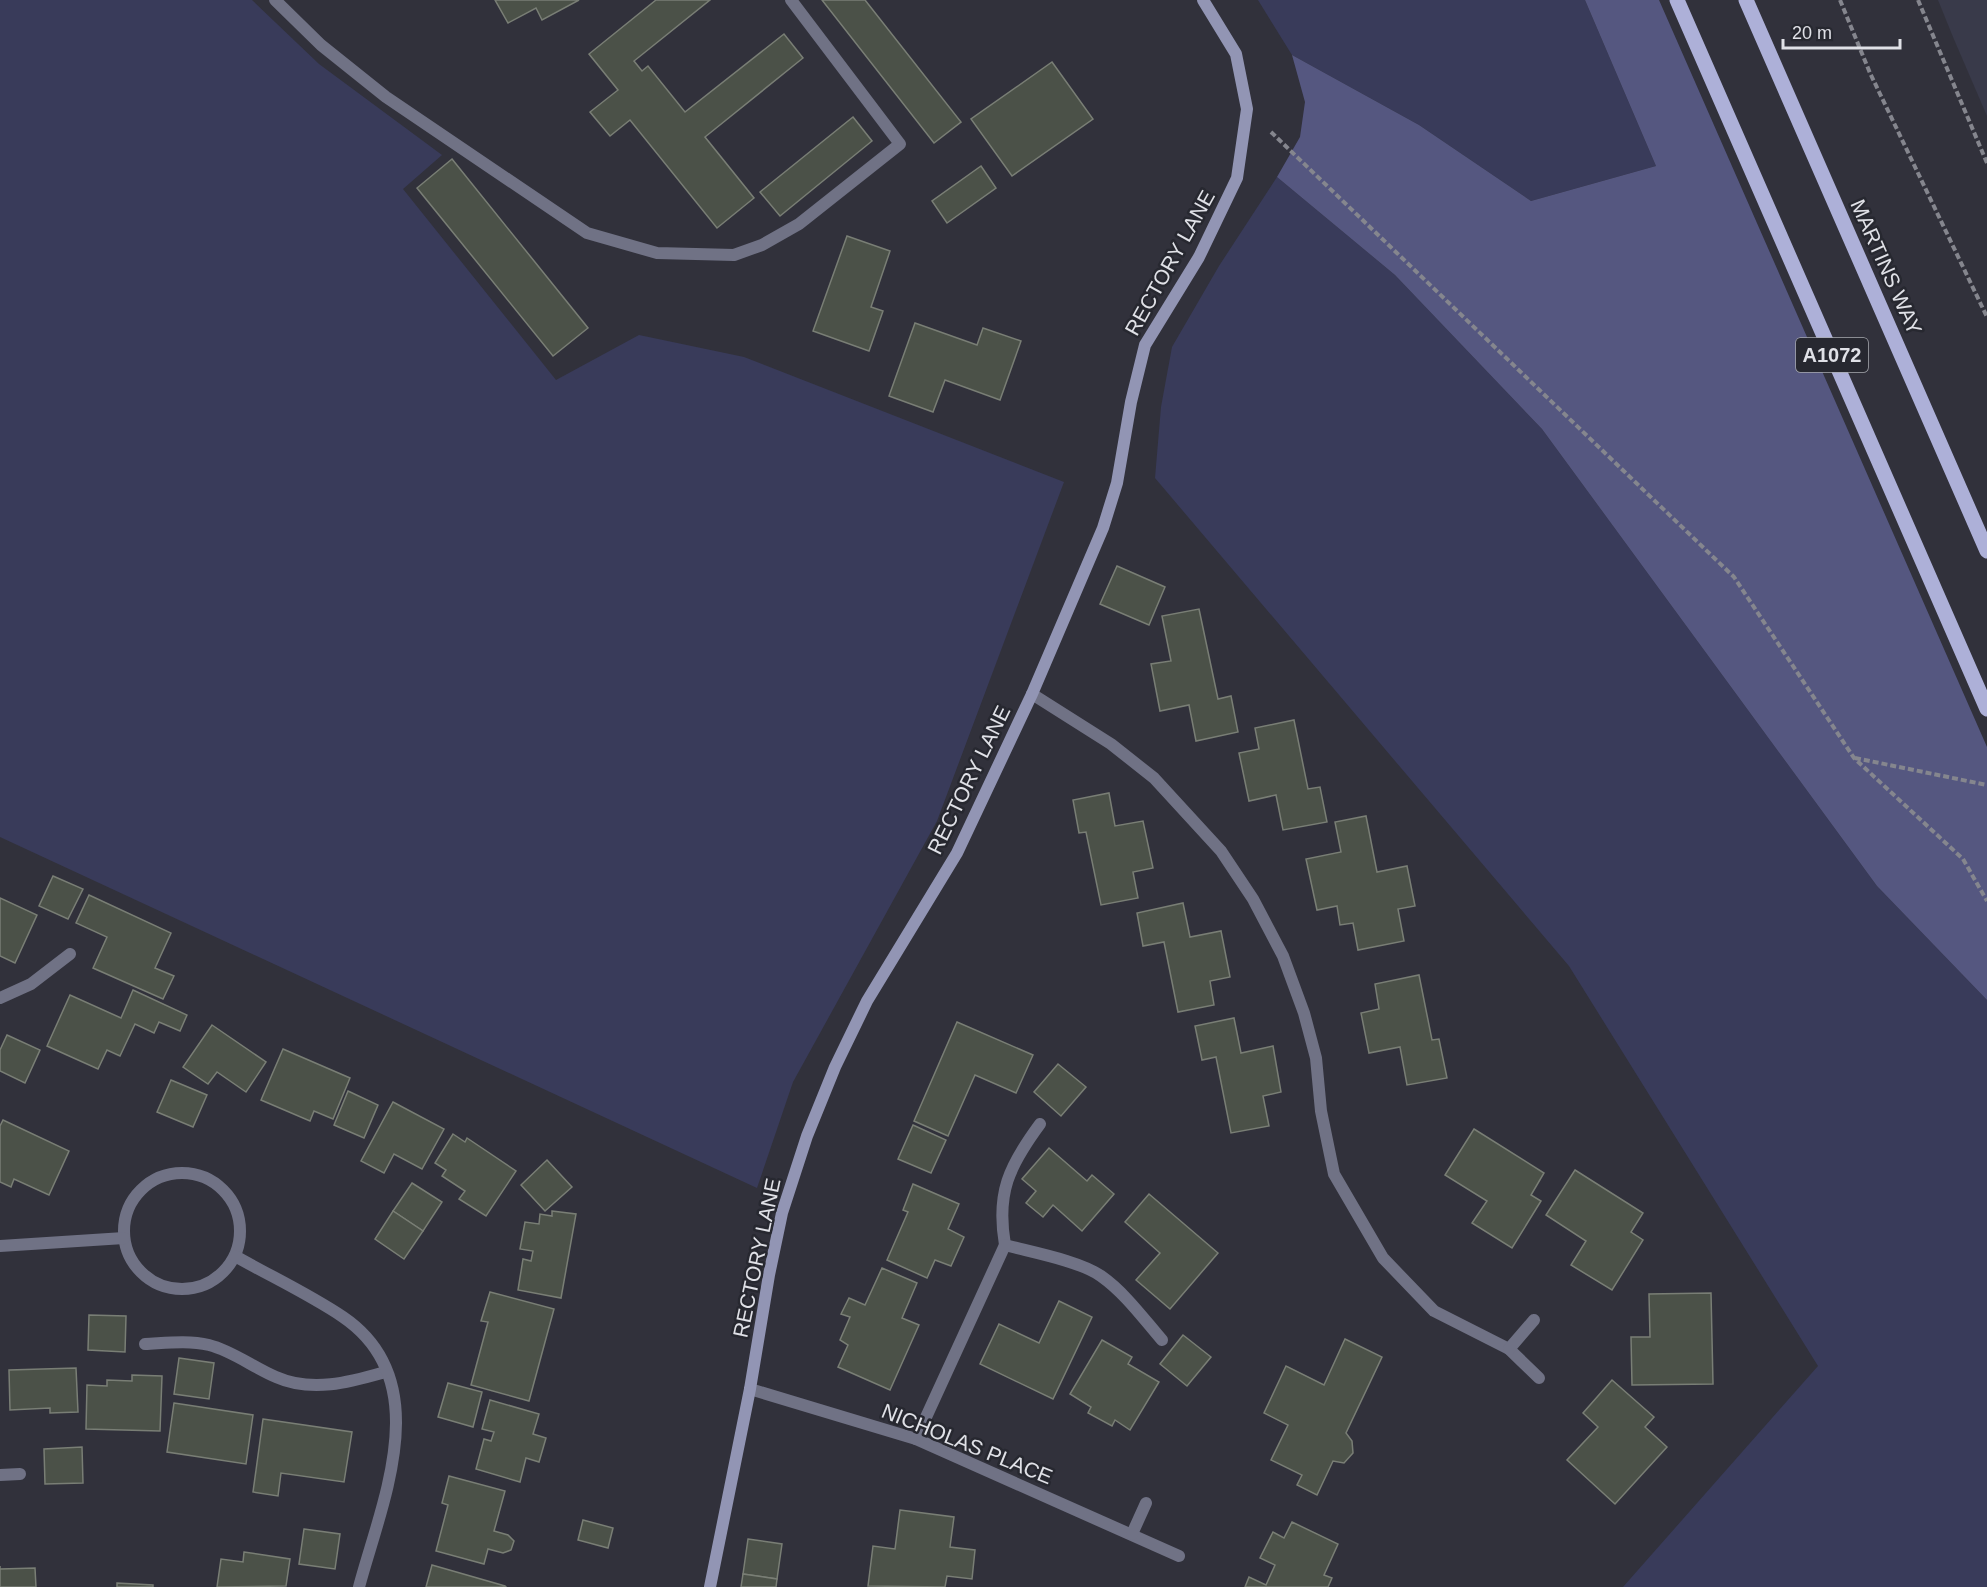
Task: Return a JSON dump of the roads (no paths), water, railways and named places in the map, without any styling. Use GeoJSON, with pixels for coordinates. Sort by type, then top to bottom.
{"type":"FeatureCollection","features":[{"type":"Feature","properties":{"kind":"main road","name":"A1072"},"geometry":{"type":"LineString","coordinates":[[1677,0],[1987,710]]}},
{"type":"Feature","properties":{"kind":"main road","name":"MARTINS WAY"},"geometry":{"type":"LineString","coordinates":[[1746,0],[1987,551]]}},
{"type":"Feature","properties":{"kind":"street"},"geometry":{"type":"LineString","coordinates":[[275,0],[321,45],[386,97],[587,233],[657,253],[710,256],[734,255],[762,245],[800,224],[900,144],[791,0]]}},
{"type":"Feature","properties":{"kind":"street","name":"RECTORY LANE"},"geometry":{"type":"LineString","coordinates":[[710,1587],[750,1389],[782,1213],[807,1136],[867,1001],[957,853],[1032,694],[1103,528],[1117,483],[1131,402],[1145,345],[1199,257],[1237,178],[1247,109],[1236,54],[1203,0]]}},
{"type":"Feature","properties":{"kind":"street"},"geometry":{"type":"LineString","coordinates":[[1032,694],[1111,744],[1154,778],[1221,851],[1253,899],[1283,956],[1304,1013],[1316,1058],[1321,1111],[1334,1174],[1383,1258],[1434,1311],[1509,1349],[1539,1378]]}},
{"type":"Feature","properties":{"kind":"street"},"geometry":{"type":"LineString","coordinates":[[0,998],[31,984],[70,954]]}},
{"type":"Feature","properties":{"kind":"street"},"geometry":{"type":"LineString","coordinates":[[916,1439],[1005,1245],[1001,1220],[1002,1195],[1009,1171],[1040,1124]]}},
{"type":"Feature","properties":{"kind":"street"},"geometry":{"type":"LineString","coordinates":[[174,1173],[192,1173],[209,1179],[224,1189],[234,1204],[240,1230],[235,1256],[224,1271],[210,1283],[191,1288],[173,1288],[155,1282],[140,1271],[130,1256],[124,1238],[125,1220],[131,1203],[142,1188],[157,1178],[174,1173]]}},
{"type":"Feature","properties":{"kind":"street"},"geometry":{"type":"LineString","coordinates":[[0,1246],[124,1238]]}},
{"type":"Feature","properties":{"kind":"street"},"geometry":{"type":"LineString","coordinates":[[1005,1245],[1053,1258],[1100,1275],[1122,1294],[1161,1340]]}},
{"type":"Feature","properties":{"kind":"street"},"geometry":{"type":"LineString","coordinates":[[235,1256],[344,1317],[363,1335],[380,1357],[396,1409],[394,1462],[358,1587]]}},
{"type":"Feature","properties":{"kind":"street"},"geometry":{"type":"LineString","coordinates":[[1509,1349],[1534,1320]]}},
{"type":"Feature","properties":{"kind":"street"},"geometry":{"type":"LineString","coordinates":[[144,1344],[185,1342],[210,1345],[278,1378],[302,1384],[348,1382],[385,1372]]}},
{"type":"Feature","properties":{"kind":"street","name":"NICHOLAS PLACE"},"geometry":{"type":"LineString","coordinates":[[750,1389],[916,1439],[1132,1533],[1179,1556]]}},
{"type":"Feature","properties":{"kind":"street"},"geometry":{"type":"LineString","coordinates":[[0,1475],[20,1474]]}},
{"type":"Feature","properties":{"kind":"street"},"geometry":{"type":"LineString","coordinates":[[1132,1533],[1146,1503]]}}]}
